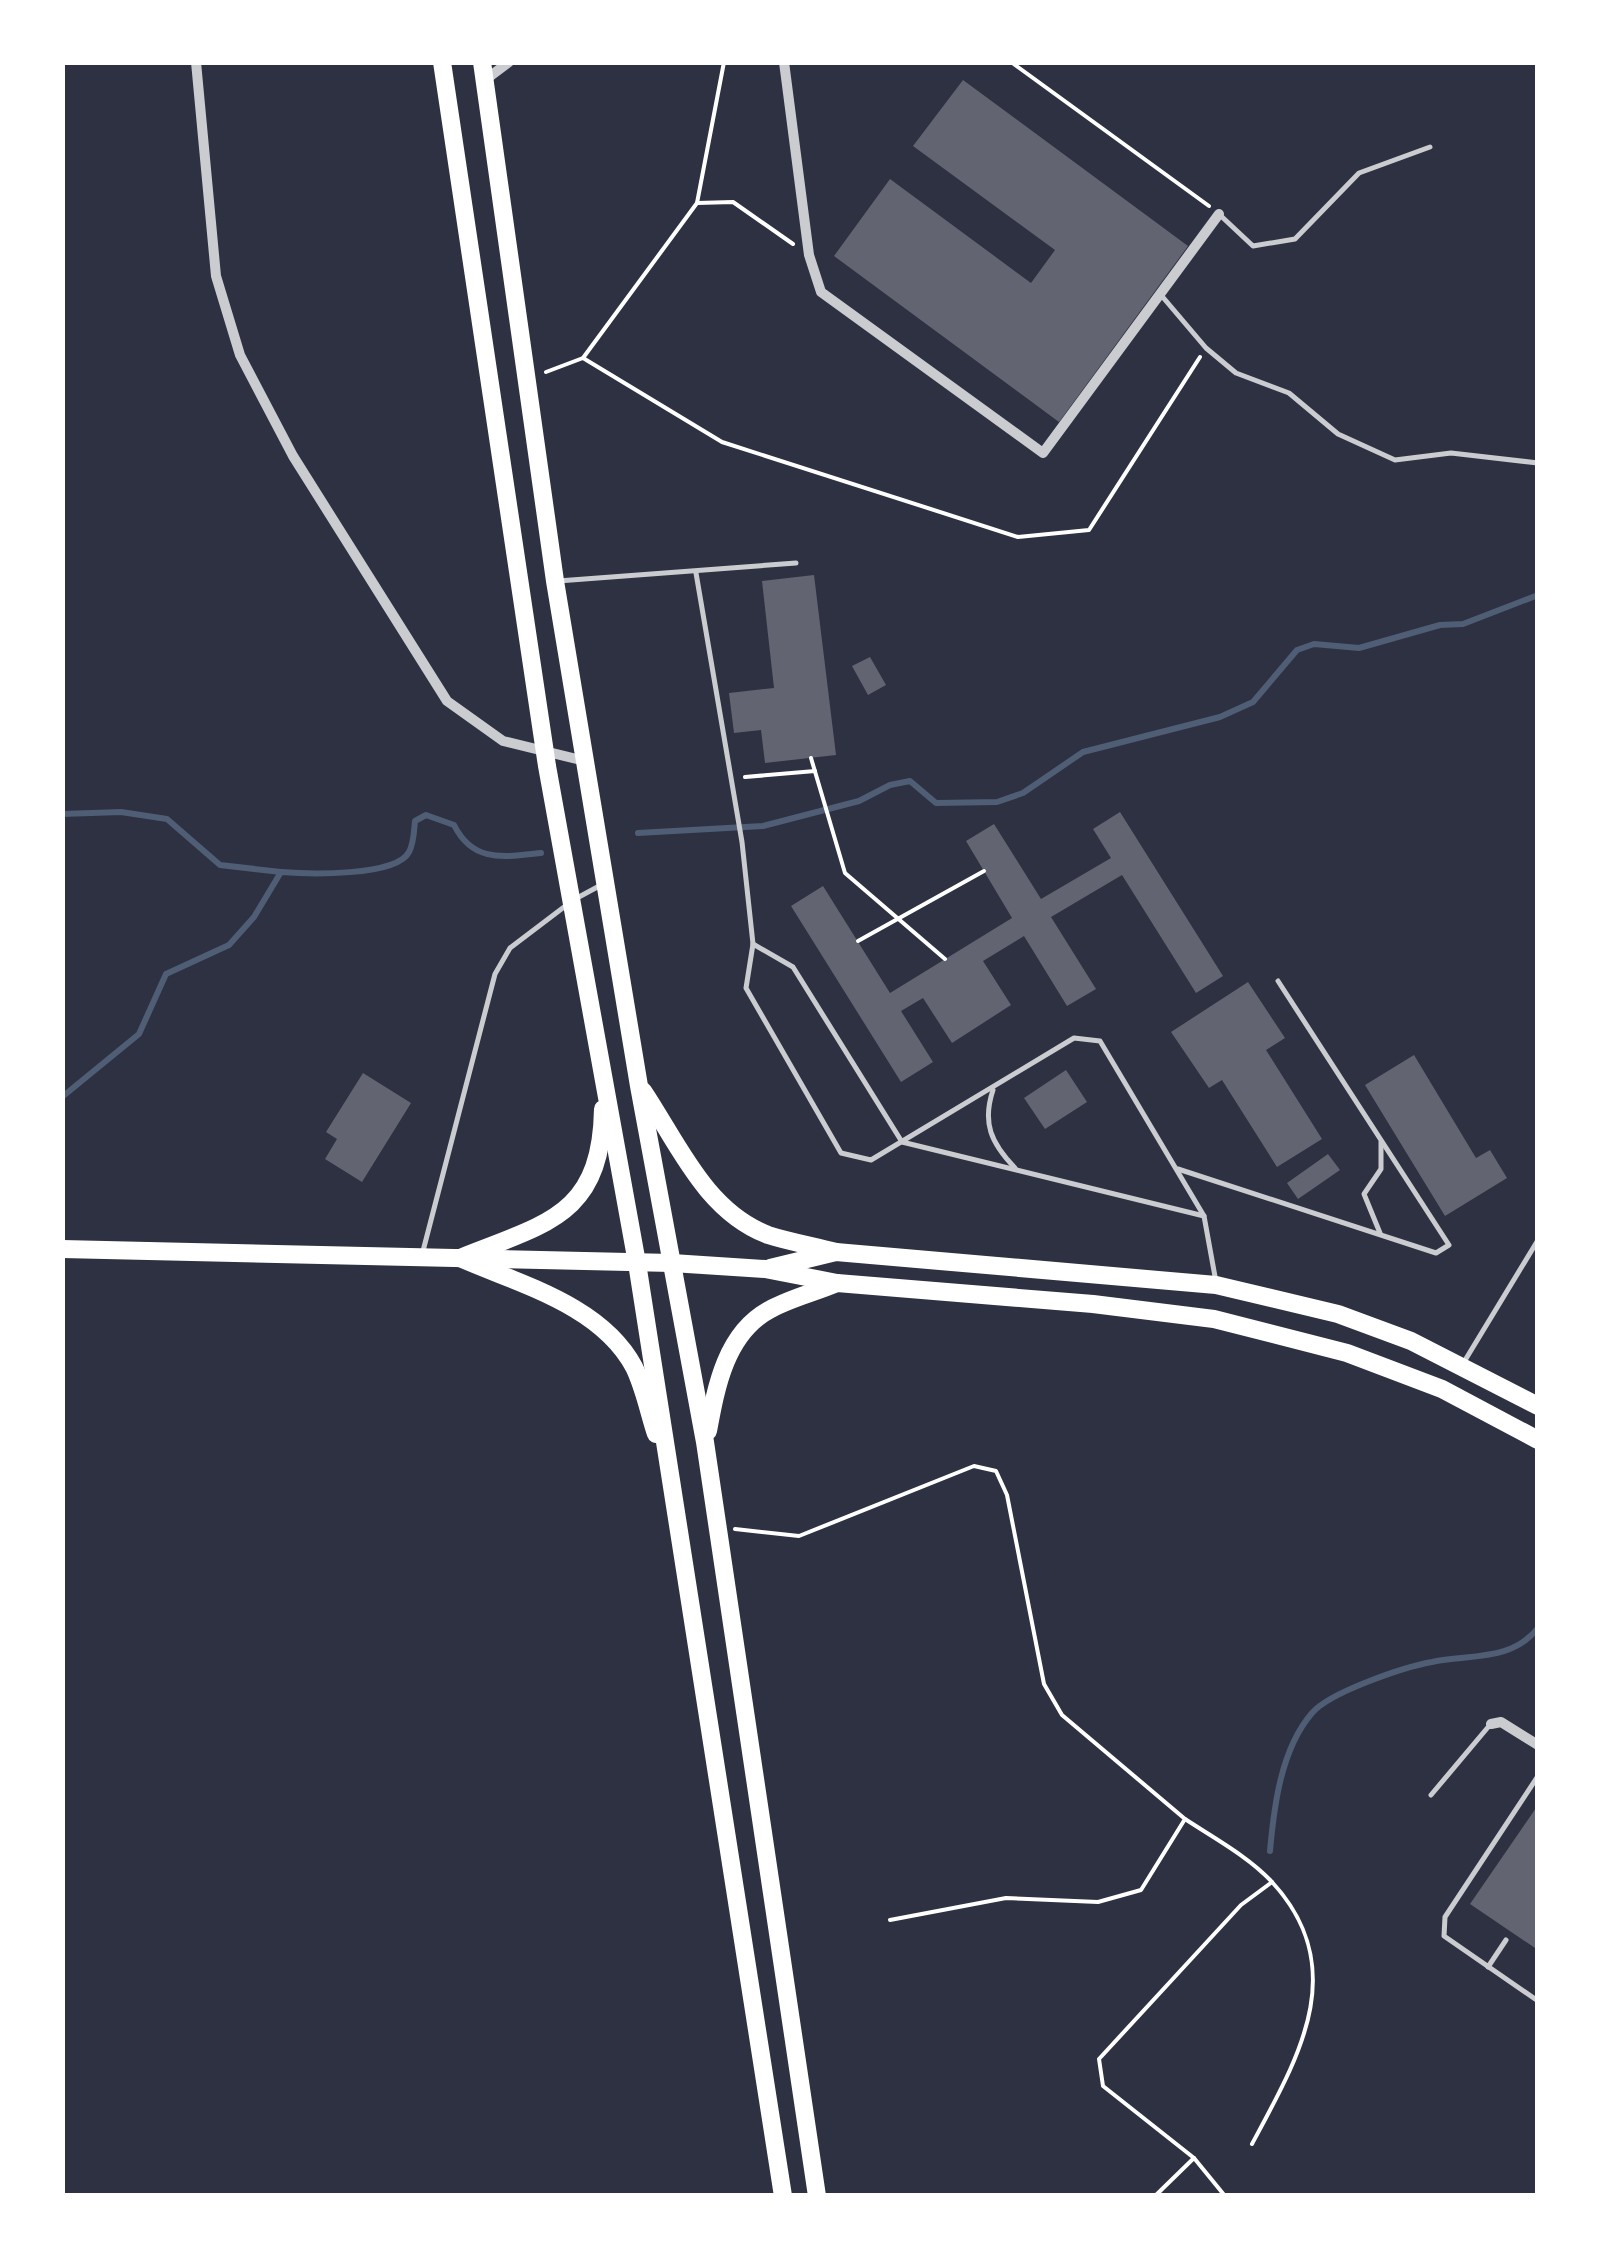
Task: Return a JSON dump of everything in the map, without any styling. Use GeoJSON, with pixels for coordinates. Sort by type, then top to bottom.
{"type":"FeatureCollection","features":[{"type":"Feature","properties":{"kind":"main road"},"geometry":{"type":"LineString","coordinates":[[442,62],[546,754],[637,1263],[784,2196]]}},
{"type":"Feature","properties":{"kind":"main road"},"geometry":{"type":"LineString","coordinates":[[483,72],[555,582],[639,1086],[706,1442],[817,2196]]}},
{"type":"Feature","properties":{"kind":"main road"},"geometry":{"type":"LineString","coordinates":[[520,586],[555,582]]}},
{"type":"Feature","properties":{"kind":"main road"},"geometry":{"type":"LineString","coordinates":[[460,1258],[565,1211],[587,1187],[602,1151],[604,1064]]}},
{"type":"Feature","properties":{"kind":"main road"},"geometry":{"type":"LineString","coordinates":[[639,1086],[689,1167],[726,1208],[768,1234],[836,1252],[1216,1286],[1338,1314],[1463,1365],[1538,1406]]}},
{"type":"Feature","properties":{"kind":"main road"},"geometry":{"type":"LineString","coordinates":[[62,1248],[672,1263],[765,1269],[837,1283],[1093,1304],[1214,1319],[1347,1353],[1442,1389],[1538,1440]]}},
{"type":"Feature","properties":{"kind":"main road"},"geometry":{"type":"LineString","coordinates":[[765,1269],[836,1252]]}},
{"type":"Feature","properties":{"kind":"main road"},"geometry":{"type":"LineString","coordinates":[[460,1258],[572,1307],[606,1333],[634,1366],[674,1489]]}},
{"type":"Feature","properties":{"kind":"main road"},"geometry":{"type":"LineString","coordinates":[[706,1442],[728,1356],[745,1329],[769,1309],[837,1283]]}},
{"type":"Feature","properties":{"kind":"main road"},"geometry":{"type":"LineString","coordinates":[[1214,1319],[1216,1286]]}},
{"type":"Feature","properties":{"kind":"street"},"geometry":{"type":"LineString","coordinates":[[196,62],[216,276],[250,378],[344,541],[447,701],[491,735],[546,754],[585,761]]}},
{"type":"Feature","properties":{"kind":"street"},"geometry":{"type":"LineString","coordinates":[[483,72],[509,62]]}},
{"type":"Feature","properties":{"kind":"street"},"geometry":{"type":"LineString","coordinates":[[784,62],[808,255],[821,292],[1043,454],[1218,214]]}},
{"type":"Feature","properties":{"kind":"street"},"geometry":{"type":"LineString","coordinates":[[1491,1724],[1502,1722],[1538,1745]]}},
{"type":"Feature","properties":{"kind":"lane"},"geometry":{"type":"LineString","coordinates":[[1218,214],[1253,246],[1296,238],[1358,173],[1430,148]]}},
{"type":"Feature","properties":{"kind":"lane"},"geometry":{"type":"LineString","coordinates":[[1160,293],[1206,348],[1236,373],[1289,393],[1338,434],[1396,460],[1450,452],[1538,463]]}},
{"type":"Feature","properties":{"kind":"lane"},"geometry":{"type":"LineString","coordinates":[[555,582],[796,563]]}},
{"type":"Feature","properties":{"kind":"lane"},"geometry":{"type":"LineString","coordinates":[[696,573],[742,842],[753,944],[746,988],[841,1153],[871,1160],[1074,1038],[1100,1041],[1204,1216],[1216,1286]]}},
{"type":"Feature","properties":{"kind":"lane"},"geometry":{"type":"LineString","coordinates":[[421,1257],[495,974],[510,948],[571,901],[606,883]]}},
{"type":"Feature","properties":{"kind":"lane"},"geometry":{"type":"LineString","coordinates":[[753,944],[792,967],[902,1142],[1204,1216]]}},
{"type":"Feature","properties":{"kind":"lane"},"geometry":{"type":"LineString","coordinates":[[1176,1168],[1436,1253],[1449,1245],[1278,981]]}},
{"type":"Feature","properties":{"kind":"lane"},"geometry":{"type":"LineString","coordinates":[[994,1087],[985,1112],[987,1128],[998,1151],[1016,1169]]}},
{"type":"Feature","properties":{"kind":"lane"},"geometry":{"type":"LineString","coordinates":[[1380,1234],[1364,1194],[1381,1169],[1381,1139]]}},
{"type":"Feature","properties":{"kind":"lane"},"geometry":{"type":"LineString","coordinates":[[1463,1365],[1538,1240]]}},
{"type":"Feature","properties":{"kind":"lane"},"geometry":{"type":"LineString","coordinates":[[1432,1794],[1491,1724]]}},
{"type":"Feature","properties":{"kind":"lane"},"geometry":{"type":"LineString","coordinates":[[1538,1776],[1444,1916],[1444,1936],[1538,2001]]}},
{"type":"Feature","properties":{"kind":"lane"},"geometry":{"type":"LineString","coordinates":[[1488,1967],[1506,1940]]}},
{"type":"Feature","properties":{"kind":"path"},"geometry":{"type":"LineString","coordinates":[[528,379],[583,358],[698,203],[724,62]]}},
{"type":"Feature","properties":{"kind":"path"},"geometry":{"type":"LineString","coordinates":[[1011,62],[1183,184],[1218,214]]}},
{"type":"Feature","properties":{"kind":"path"},"geometry":{"type":"LineString","coordinates":[[698,203],[733,202],[808,255]]}},
{"type":"Feature","properties":{"kind":"path"},"geometry":{"type":"LineString","coordinates":[[583,358],[722,442],[1018,537],[1089,530],[1206,348]]}},
{"type":"Feature","properties":{"kind":"path"},"geometry":{"type":"LineString","coordinates":[[811,758],[845,873],[945,959]]}},
{"type":"Feature","properties":{"kind":"path"},"geometry":{"type":"LineString","coordinates":[[732,778],[815,770]]}},
{"type":"Feature","properties":{"kind":"path"},"geometry":{"type":"LineString","coordinates":[[858,942],[984,871]]}},
{"type":"Feature","properties":{"kind":"path"},"geometry":{"type":"LineString","coordinates":[[718,1526],[798,1536],[974,1466],[996,1471],[1007,1495],[1044,1684],[1062,1715],[1185,1819],[1272,1882],[1298,1917],[1317,1981],[1297,2060],[1252,2144]]}},
{"type":"Feature","properties":{"kind":"path"},"geometry":{"type":"LineString","coordinates":[[890,1920],[1006,1898],[1098,1902],[1142,1890],[1185,1819]]}},
{"type":"Feature","properties":{"kind":"path"},"geometry":{"type":"LineString","coordinates":[[1225,2196],[1194,2158],[1103,2086],[1099,2058],[1241,1906],[1272,1882]]}},
{"type":"Feature","properties":{"kind":"path"},"geometry":{"type":"LineString","coordinates":[[1155,2196],[1194,2158]]}},
{"type":"Feature","properties":{"kind":"building"},"geometry":{"type":"Polygon","coordinates":[[[963,80],[1188,246],[1059,422],[834,256],[890,179],[1031,283],[1055,250],[913,146],[963,80]]]}},
{"type":"Feature","properties":{"kind":"building"},"geometry":{"type":"Polygon","coordinates":[[[814,575],[836,755],[765,763],[761,730],[734,733],[729,693],[774,688],[762,581],[814,575]]]}},
{"type":"Feature","properties":{"kind":"building"},"geometry":{"type":"Polygon","coordinates":[[[870,657],[886,685],[868,695],[852,666],[870,657]]]}},
{"type":"Feature","properties":{"kind":"building"},"geometry":{"type":"Polygon","coordinates":[[[1120,812],[1223,976],[1196,993],[1122,875],[1051,917],[1096,989],[1067,1006],[1024,936],[983,961],[1011,1005],[952,1043],[923,998],[901,1011],[933,1062],[901,1082],[791,906],[823,886],[890,993],[1012,918],[966,841],[994,824],[1041,899],[1111,858],[1093,829],[1120,812]]]}},
{"type":"Feature","properties":{"kind":"building"},"geometry":{"type":"Polygon","coordinates":[[[1248,982],[1285,1038],[1266,1050],[1322,1139],[1277,1167],[1222,1080],[1209,1088],[1171,1032],[1248,982]]]}},
{"type":"Feature","properties":{"kind":"building"},"geometry":{"type":"Polygon","coordinates":[[[1414,1055],[1476,1158],[1490,1150],[1507,1178],[1445,1216],[1365,1085],[1414,1055]]]}},
{"type":"Feature","properties":{"kind":"building"},"geometry":{"type":"Polygon","coordinates":[[[1066,1070],[1087,1102],[1045,1129],[1024,1098],[1066,1070]]]}},
{"type":"Feature","properties":{"kind":"building"},"geometry":{"type":"Polygon","coordinates":[[[363,1073],[411,1103],[362,1182],[325,1159],[337,1139],[326,1132],[363,1073]]]}},
{"type":"Feature","properties":{"kind":"building"},"geometry":{"type":"Polygon","coordinates":[[[1328,1154],[1340,1170],[1298,1199],[1287,1183],[1328,1154]]]}},
{"type":"Feature","properties":{"kind":"building"},"geometry":{"type":"Polygon","coordinates":[[[1538,1805],[1538,1950],[1470,1904],[1538,1805]]]}},
{"type":"Feature","properties":{"kind":"waterway"},"geometry":{"type":"LineString","coordinates":[[638,833],[763,826],[859,801],[890,785],[910,781],[936,803],[997,802],[1023,793],[1083,752],[1220,717],[1253,702],[1297,650],[1314,644],[1359,648],[1440,625],[1463,624],[1538,595]]}},
{"type":"Feature","properties":{"kind":"waterway"},"geometry":{"type":"LineString","coordinates":[[62,814],[121,812],[167,819],[220,865],[281,872]]}},
{"type":"Feature","properties":{"kind":"waterway"},"geometry":{"type":"LineString","coordinates":[[62,1097],[139,1034],[166,974],[229,945],[254,917],[281,872],[350,872],[387,866],[409,852],[415,821],[426,815],[454,825],[470,846],[480,852],[502,856],[541,853]]}},
{"type":"Feature","properties":{"kind":"waterway"},"geometry":{"type":"LineString","coordinates":[[1270,1851],[1286,1761],[1301,1727],[1321,1705],[1350,1689],[1404,1669],[1503,1652],[1538,1628]]}}]}
